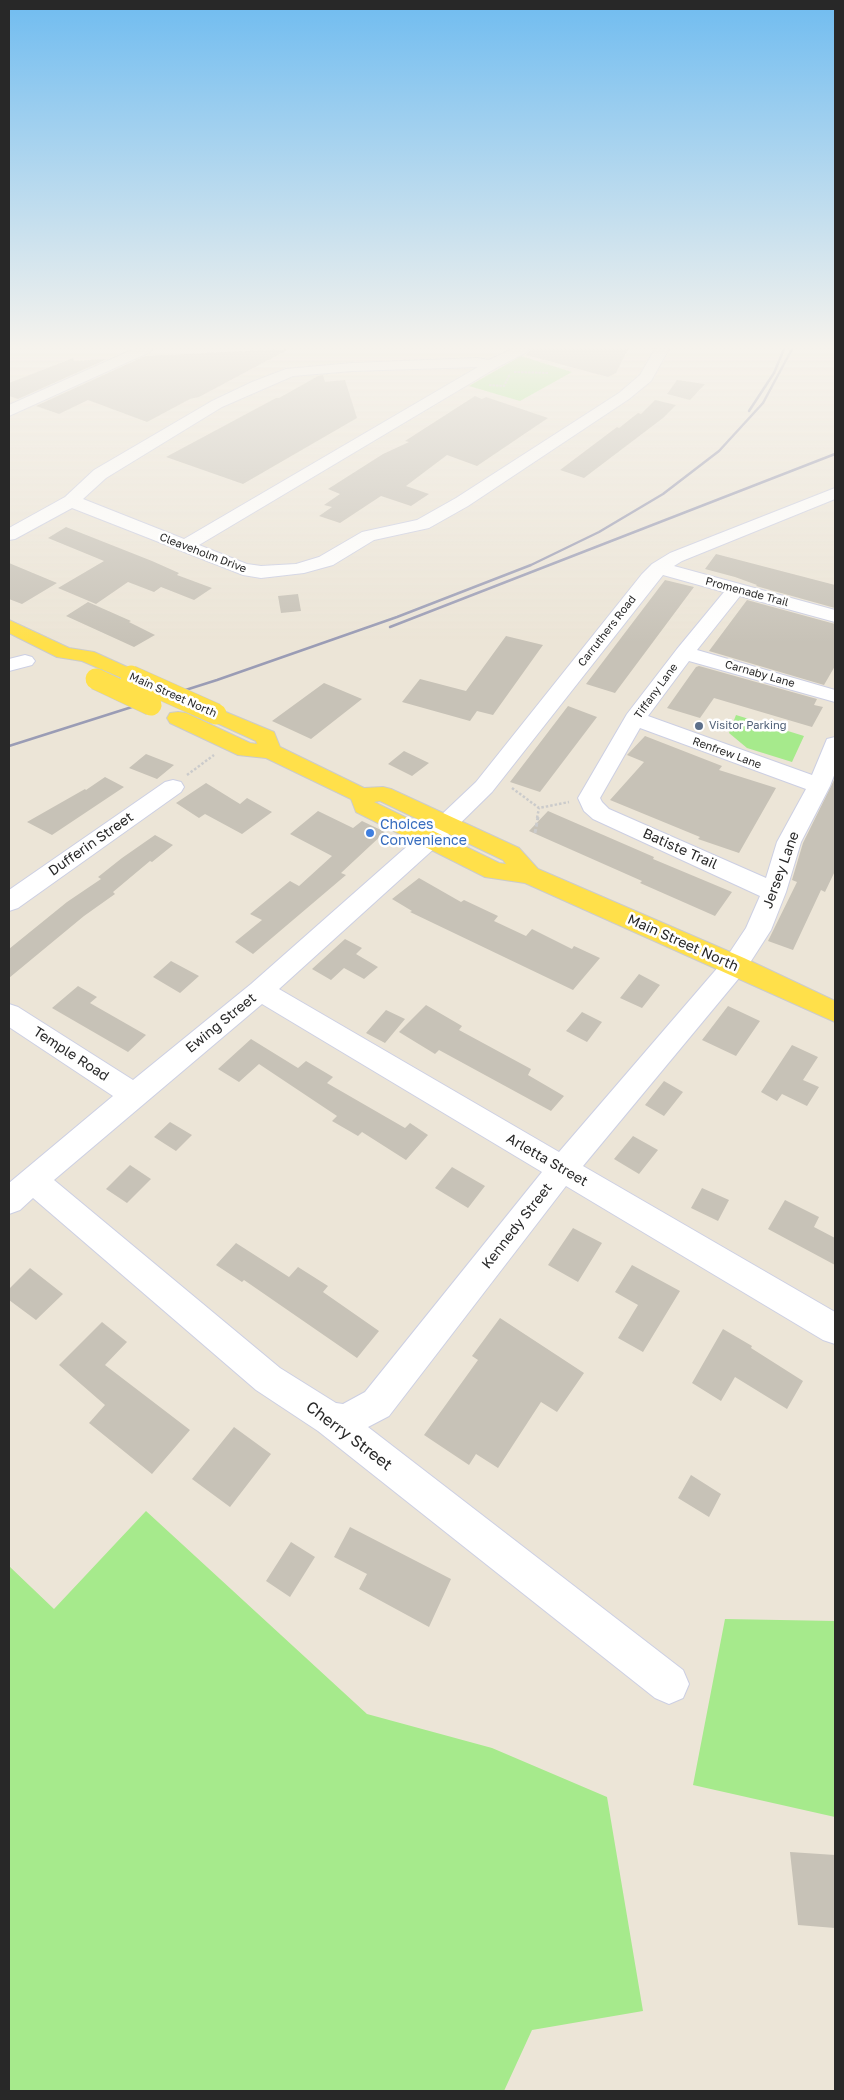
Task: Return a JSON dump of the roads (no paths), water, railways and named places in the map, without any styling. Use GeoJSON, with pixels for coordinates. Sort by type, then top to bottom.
{"type":"FeatureCollection","features":[{"type":"Feature","properties":{"kind":"main road","name":"Main Street North"},"geometry":{"type":"LineString","coordinates":[[9,626],[64,653],[87,656],[266,737],[270,751]]}},
{"type":"Feature","properties":{"kind":"main road","name":"Main Street North"},"geometry":{"type":"LineString","coordinates":[[64,653],[70,665],[96,679],[246,750],[270,751],[361,795],[364,807],[437,831],[494,871],[529,875],[835,1012]]}},
{"type":"Feature","properties":{"kind":"street"},"geometry":{"type":"LineString","coordinates":[[9,535],[71,501],[100,474],[145,447]]}},
{"type":"Feature","properties":{"kind":"street"},"geometry":{"type":"LineString","coordinates":[[185,546],[352,447]]}},
{"type":"Feature","properties":{"kind":"street","name":"Cleaveholm Drive"},"geometry":{"type":"LineString","coordinates":[[71,501],[243,569],[262,572],[297,569],[326,561],[368,536],[423,524],[462,502],[546,447]]}},
{"type":"Feature","properties":{"kind":"street","name":"Carruthers Road"},"geometry":{"type":"LineString","coordinates":[[437,831],[484,787],[648,578],[659,568],[676,557],[835,493]]}},
{"type":"Feature","properties":{"kind":"street","name":"Promenade Trail"},"geometry":{"type":"LineString","coordinates":[[659,568],[835,616]]}},
{"type":"Feature","properties":{"kind":"street","name":"Tiffany Lane"},"geometry":{"type":"LineString","coordinates":[[582,801],[591,793],[635,719],[684,653],[736,589]]}},
{"type":"Feature","properties":{"kind":"street","name":"Carnaby Lane"},"geometry":{"type":"LineString","coordinates":[[684,653],[835,696]]}},
{"type":"Feature","properties":{"kind":"street","name":"Renfrew Lane"},"geometry":{"type":"LineString","coordinates":[[635,719],[819,786]]}},
{"type":"Feature","properties":{"kind":"street","name":"Jersey Lane"},"geometry":{"type":"LineString","coordinates":[[734,966],[758,930],[774,892],[789,842],[819,786],[835,744]]}},
{"type":"Feature","properties":{"kind":"street","name":"Dufferin Street"},"geometry":{"type":"LineString","coordinates":[[9,902],[173,787]]}},
{"type":"Feature","properties":{"kind":"street","name":"Batiste Trail"},"geometry":{"type":"LineString","coordinates":[[582,801],[592,806],[600,814],[774,892]]}},
{"type":"Feature","properties":{"kind":"street","name":"Ewing Street"},"geometry":{"type":"LineString","coordinates":[[9,1201],[134,1094],[260,991],[437,831]]}},
{"type":"Feature","properties":{"kind":"street","name":"Kennedy Street"},"geometry":{"type":"LineString","coordinates":[[330,1419],[346,1421],[377,1404],[562,1169],[734,966]]}},
{"type":"Feature","properties":{"kind":"street","name":"Arletta Street"},"geometry":{"type":"LineString","coordinates":[[260,991],[835,1329]]}},
{"type":"Feature","properties":{"kind":"street","name":"Temple Road"},"geometry":{"type":"LineString","coordinates":[[9,1014],[134,1094]]}},
{"type":"Feature","properties":{"kind":"street","name":"Cherry Street"},"geometry":{"type":"LineString","coordinates":[[34,1181],[268,1379],[330,1419],[669,1684]]}},
{"type":"Feature","properties":{"kind":"railway"},"geometry":{"type":"LineString","coordinates":[[9,746],[217,680],[397,617],[531,565],[599,532],[663,494],[723,447]]}},
{"type":"Feature","properties":{"kind":"railway"},"geometry":{"type":"LineString","coordinates":[[390,627],[835,454]]}},
{"type":"Feature","properties":{"kind":"place","name":"Visitor Parking"},"geometry":{"type":"Point","coordinates":[699,726]}},
{"type":"Feature","properties":{"kind":"place","name":"Choices Convenience"},"geometry":{"type":"Point","coordinates":[370,833]}}]}
